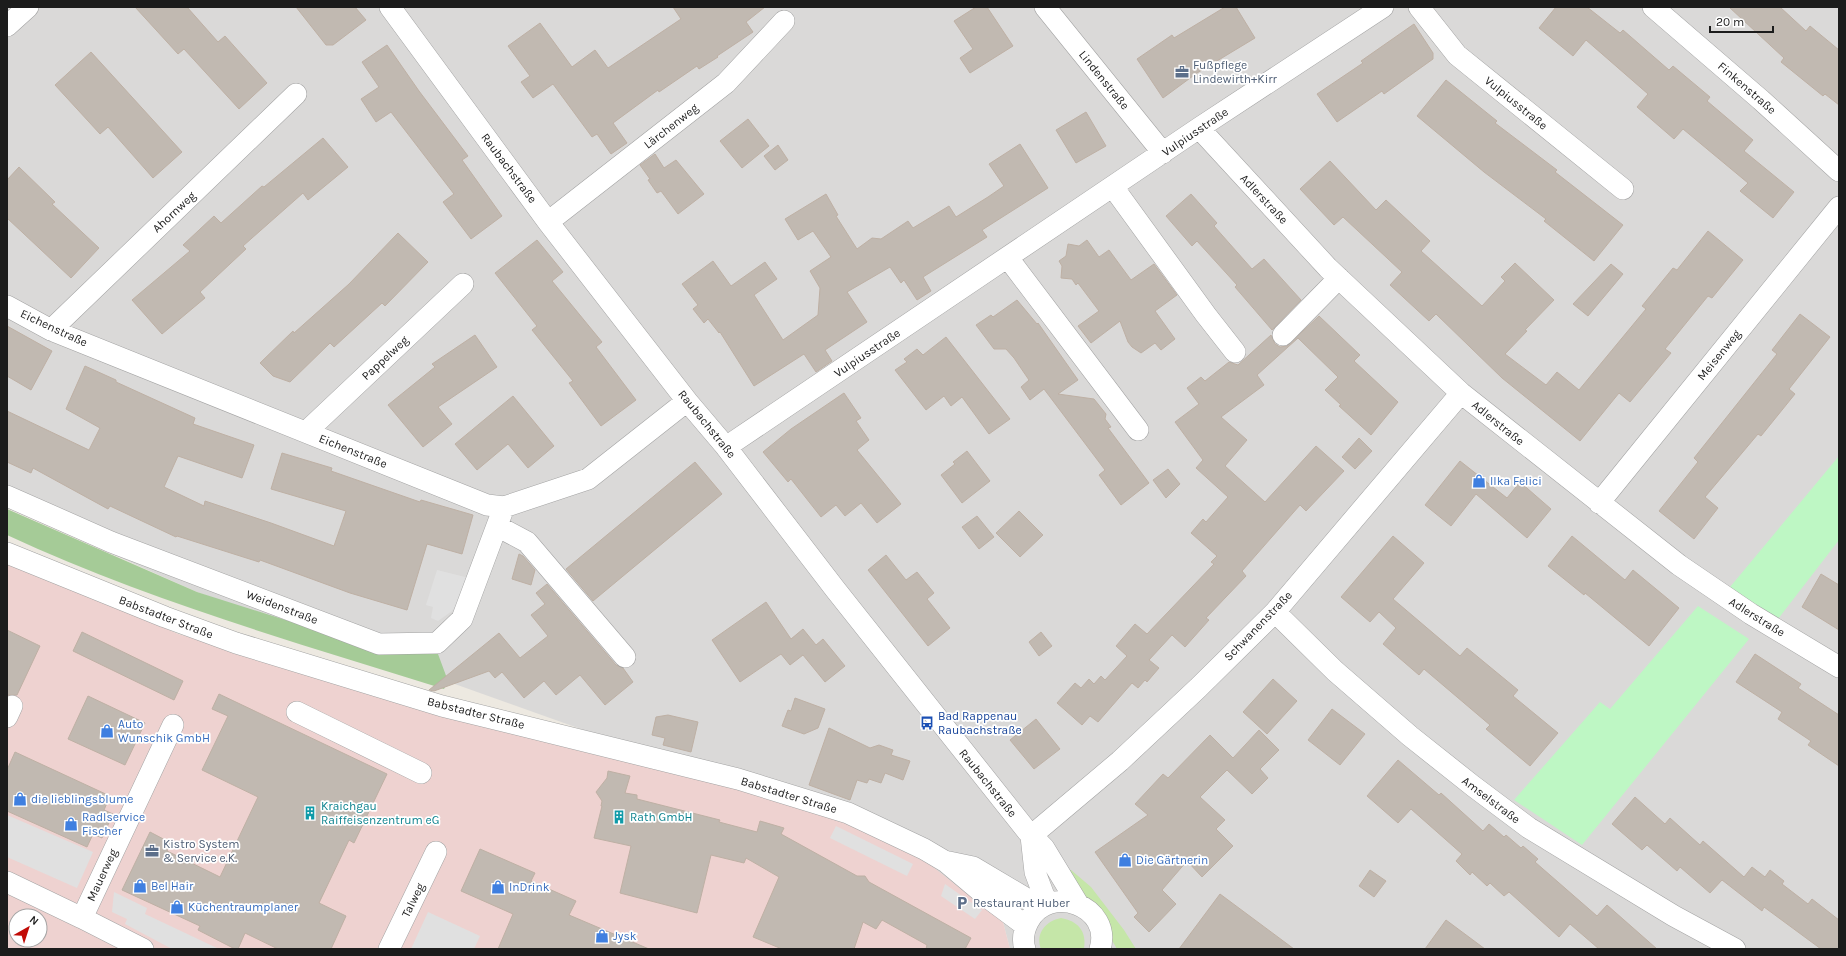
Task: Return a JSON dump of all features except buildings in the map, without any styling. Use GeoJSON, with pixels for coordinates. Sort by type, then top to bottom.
{"type":"FeatureCollection","features":[{"type":"Feature","properties":{"kind":"street"},"geometry":{"type":"LineString","coordinates":[[7,26],[28,7]]}},
{"type":"Feature","properties":{"kind":"street","name":"Raubachstraße"},"geometry":{"type":"LineString","coordinates":[[390,7],[548,222],[687,401],[726,447],[845,602],[1031,836],[1044,848],[1078,904]]}},
{"type":"Feature","properties":{"kind":"street","name":"Lindenstraße"},"geometry":{"type":"LineString","coordinates":[[1045,7],[1164,153]]}},
{"type":"Feature","properties":{"kind":"street","name":"Vulpiusstraße"},"geometry":{"type":"LineString","coordinates":[[726,447],[1199,128],[1383,7]]}},
{"type":"Feature","properties":{"kind":"street","name":"Vulpiusstraße"},"geometry":{"type":"LineString","coordinates":[[1419,7],[1457,55],[1623,189]]}},
{"type":"Feature","properties":{"kind":"street","name":"Finkenstraße"},"geometry":{"type":"LineString","coordinates":[[1654,7],[1761,100],[1839,171]]}},
{"type":"Feature","properties":{"kind":"street","name":"Lärchenweg"},"geometry":{"type":"LineString","coordinates":[[548,222],[726,83],[784,21]]}},
{"type":"Feature","properties":{"kind":"street","name":"Ahornweg"},"geometry":{"type":"LineString","coordinates":[[51,330],[296,94]]}},
{"type":"Feature","properties":{"kind":"street","name":"Adlerstraße"},"geometry":{"type":"LineString","coordinates":[[1199,128],[1339,278],[1461,393],[1599,503],[1680,565],[1751,614],[1839,667]]}},
{"type":"Feature","properties":{"kind":"street"},"geometry":{"type":"LineString","coordinates":[[1113,187],[1206,315],[1235,352]]}},
{"type":"Feature","properties":{"kind":"street","name":"Meisenweg"},"geometry":{"type":"LineString","coordinates":[[1599,503],[1839,207]]}},
{"type":"Feature","properties":{"kind":"street"},"geometry":{"type":"LineString","coordinates":[[1008,258],[1138,430]]}},
{"type":"Feature","properties":{"kind":"street"},"geometry":{"type":"LineString","coordinates":[[1283,335],[1339,278]]}},
{"type":"Feature","properties":{"kind":"street","name":"Pappelweg"},"geometry":{"type":"LineString","coordinates":[[306,432],[463,284]]}},
{"type":"Feature","properties":{"kind":"street","name":"Eichenstraße"},"geometry":{"type":"LineString","coordinates":[[7,306],[51,330],[487,505],[500,516],[588,479],[687,401]]}},
{"type":"Feature","properties":{"kind":"street","name":"Schwanenstraße"},"geometry":{"type":"LineString","coordinates":[[1031,836],[1120,761],[1198,688],[1275,612],[1461,393]]}},
{"type":"Feature","properties":{"kind":"street","name":"Weidenstraße"},"geometry":{"type":"LineString","coordinates":[[7,496],[111,542],[379,644],[437,643],[462,619],[500,516]]}},
{"type":"Feature","properties":{"kind":"street"},"geometry":{"type":"LineString","coordinates":[[500,516],[527,542],[625,657]]}},
{"type":"Feature","properties":{"kind":"street","name":"Babstadter Straße"},"geometry":{"type":"LineString","coordinates":[[7,553],[165,617],[236,643],[442,706],[738,779],[848,814],[924,849],[946,862],[991,900],[1026,926]]}},
{"type":"Feature","properties":{"kind":"street","name":"Amselstraße"},"geometry":{"type":"LineString","coordinates":[[1275,612],[1335,671],[1410,736],[1516,819],[1674,916],[1735,949]]}},
{"type":"Feature","properties":{"kind":"street"},"geometry":{"type":"LineString","coordinates":[[297,712],[421,773]]}},
{"type":"Feature","properties":{"kind":"street","name":"Mauerweg"},"geometry":{"type":"LineString","coordinates":[[82,918],[173,725]]}},
{"type":"Feature","properties":{"kind":"street"},"geometry":{"type":"LineString","coordinates":[[1025,949],[1024,936],[1026,926],[1036,911],[1045,905],[1035,872],[1031,836]]}},
{"type":"Feature","properties":{"kind":"street","name":"Talweg"},"geometry":{"type":"LineString","coordinates":[[389,949],[436,852]]}},
{"type":"Feature","properties":{"kind":"street","name":"Babstadter Straße"},"geometry":{"type":"LineString","coordinates":[[946,862],[973,867],[1027,899],[1045,905],[1062,901],[1078,904]]}},
{"type":"Feature","properties":{"kind":"street"},"geometry":{"type":"LineString","coordinates":[[7,882],[143,949]]}},
{"type":"Feature","properties":{"kind":"street"},"geometry":{"type":"LineString","coordinates":[[1078,904],[1088,910],[1096,920],[1100,931],[1102,947]]}},
{"type":"Feature","properties":{"kind":"shaded area"},"geometry":{"type":"Polygon","coordinates":[[[7,7],[1839,7],[1839,949],[1010,949],[1003,922],[760,793],[197,592],[7,507],[7,7]]]}},
{"type":"Feature","properties":{"kind":"shaded area"},"geometry":{"type":"Polygon","coordinates":[[[7,556],[178,634],[760,793],[843,822],[928,863],[1003,922],[1010,949],[7,949],[7,556]]]}},
{"type":"Feature","properties":{"kind":"shaded area"},"geometry":{"type":"Polygon","coordinates":[[[437,570],[469,578],[462,598],[452,611],[438,621],[431,618],[433,607],[426,605],[437,570]]]}},
{"type":"Feature","properties":{"kind":"shaded area"},"geometry":{"type":"Polygon","coordinates":[[[7,815],[93,852],[77,888],[7,857],[7,815]]]}},
{"type":"Feature","properties":{"kind":"shaded area"},"geometry":{"type":"Polygon","coordinates":[[[836,826],[913,864],[907,876],[830,838],[836,826]]]}},
{"type":"Feature","properties":{"kind":"shaded area","name":"Restaurant Huber"},"geometry":{"type":"Polygon","coordinates":[[[945,884],[982,910],[975,919],[941,896],[945,884]]]}},
{"type":"Feature","properties":{"kind":"shaded area"},"geometry":{"type":"Polygon","coordinates":[[[114,892],[147,908],[145,914],[219,949],[172,949],[125,924],[127,919],[112,912],[114,892]]]}},
{"type":"Feature","properties":{"kind":"shaded area"},"geometry":{"type":"Polygon","coordinates":[[[428,912],[480,936],[474,949],[411,949],[428,912]]]}},
{"type":"Feature","properties":{"kind":"green space"},"geometry":{"type":"Polygon","coordinates":[[[1839,456],[1839,540],[1778,619],[1730,587],[1839,456]]]}},
{"type":"Feature","properties":{"kind":"green space"},"geometry":{"type":"Polygon","coordinates":[[[7,509],[197,592],[380,650],[438,654],[448,681],[444,689],[223,619],[114,580],[7,535],[7,509]]]}},
{"type":"Feature","properties":{"kind":"green space"},"geometry":{"type":"Polygon","coordinates":[[[1698,606],[1749,639],[1582,845],[1514,800],[1600,702],[1610,709],[1698,606]]]}},
{"type":"Feature","properties":{"kind":"green space"},"geometry":{"type":"Polygon","coordinates":[[[1065,870],[1071,870],[1091,887],[1124,930],[1136,949],[1117,949],[1088,899],[1079,890],[1065,870]]]}},
{"type":"Feature","properties":{"kind":"green space"},"geometry":{"type":"Polygon","coordinates":[[[1061,918],[1077,924],[1083,932],[1085,943],[1084,949],[1041,949],[1039,938],[1043,929],[1046,925],[1061,918]]]}},
{"type":"Feature","properties":{"kind":"place","name":"Fußpflege Lindewirth+Kirr"},"geometry":{"type":"Point","coordinates":[1182,72]}},
{"type":"Feature","properties":{"kind":"place","name":"Ilka Felici"},"geometry":{"type":"Point","coordinates":[1479,481]}},
{"type":"Feature","properties":{"kind":"place","name":"Bad Rappenau Raubachstraße"},"geometry":{"type":"Point","coordinates":[927,723]}},
{"type":"Feature","properties":{"kind":"place","name":"Auto Wunschik GmbH"},"geometry":{"type":"Point","coordinates":[107,731]}},
{"type":"Feature","properties":{"kind":"place","name":"die lieblingsblume"},"geometry":{"type":"Point","coordinates":[20,799]}},
{"type":"Feature","properties":{"kind":"place","name":"Kraichgau Raiffeisenzentrum eG"},"geometry":{"type":"Point","coordinates":[310,813]}},
{"type":"Feature","properties":{"kind":"place","name":"Rath GmbH"},"geometry":{"type":"Point","coordinates":[619,817]}},
{"type":"Feature","properties":{"kind":"place","name":"Radlservice Fischer"},"geometry":{"type":"Point","coordinates":[71,824]}},
{"type":"Feature","properties":{"kind":"place","name":"Kistro System & Service e.K."},"geometry":{"type":"Point","coordinates":[152,851]}},
{"type":"Feature","properties":{"kind":"place","name":"Die Gärtnerin"},"geometry":{"type":"Point","coordinates":[1125,860]}},
{"type":"Feature","properties":{"kind":"place","name":"Bel Hair"},"geometry":{"type":"Point","coordinates":[140,886]}},
{"type":"Feature","properties":{"kind":"place","name":"InDrink"},"geometry":{"type":"Point","coordinates":[498,887]}},
{"type":"Feature","properties":{"kind":"place","name":"Restaurant Huber"},"geometry":{"type":"Point","coordinates":[962,903]}},
{"type":"Feature","properties":{"kind":"place","name":"Küchentraumplaner"},"geometry":{"type":"Point","coordinates":[177,907]}},
{"type":"Feature","properties":{"kind":"place","name":"Jysk"},"geometry":{"type":"Point","coordinates":[602,936]}}]}
